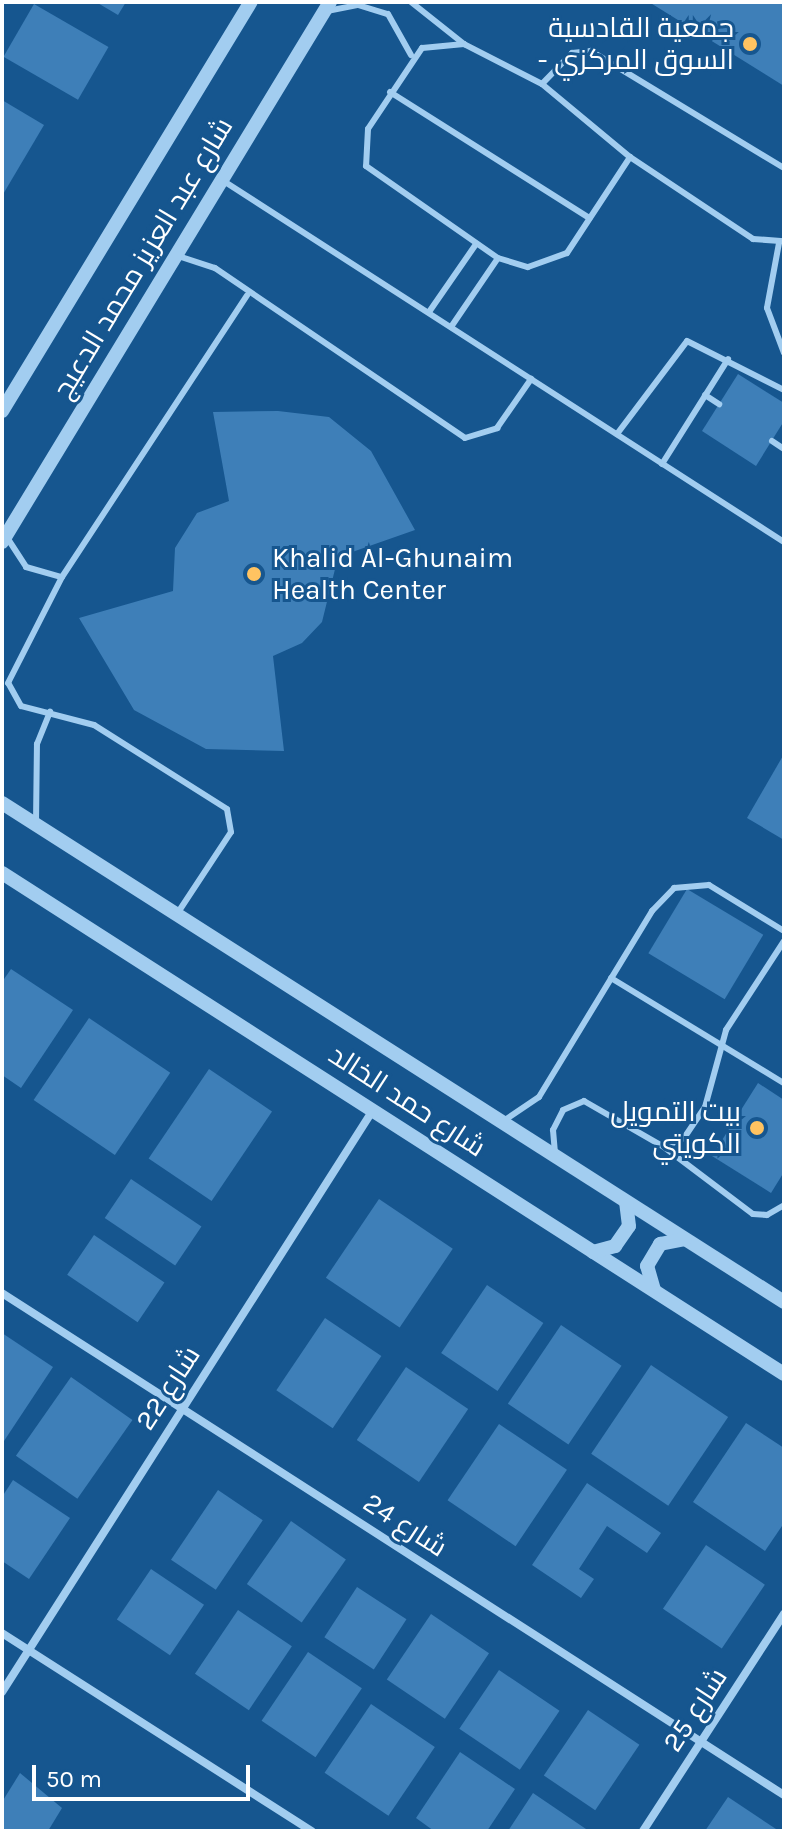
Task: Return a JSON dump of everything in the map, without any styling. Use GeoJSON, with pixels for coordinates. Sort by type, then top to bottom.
{"type":"FeatureCollection","features":[{"type":"Feature","properties":{"kind":"street","name":"شارع عبد العزيز محمد الدعيج"},"geometry":{"type":"LineString","coordinates":[[2,411],[251,2]]}},
{"type":"Feature","properties":{"kind":"street","name":"شارع عبد العزيز محمد الدعيج"},"geometry":{"type":"LineString","coordinates":[[4,538],[327,7]]}},
{"type":"Feature","properties":{"kind":"street","name":"شارع حمد الخالد"},"geometry":{"type":"LineString","coordinates":[[2,803],[784,1302]]}},
{"type":"Feature","properties":{"kind":"street","name":"شارع حمد الخالد"},"geometry":{"type":"LineString","coordinates":[[2,873],[784,1374]]}},
{"type":"Feature","properties":{"kind":"street","name":"شارع 22"},"geometry":{"type":"LineString","coordinates":[[2,1692],[373,1110]]}},
{"type":"Feature","properties":{"kind":"street"},"geometry":{"type":"LineString","coordinates":[[593,1252],[615,1246],[629,1226],[626,1202]]}},
{"type":"Feature","properties":{"kind":"street"},"geometry":{"type":"LineString","coordinates":[[654,1290],[647,1266],[660,1244],[685,1239]]}},
{"type":"Feature","properties":{"kind":"street","name":"شارع 24"},"geometry":{"type":"LineString","coordinates":[[2,1293],[784,1795]]}},
{"type":"Feature","properties":{"kind":"street","name":"شارع 25"},"geometry":{"type":"LineString","coordinates":[[643,1831],[784,1614]]}},
{"type":"Feature","properties":{"kind":"street"},"geometry":{"type":"LineString","coordinates":[[2,1633],[312,1831]]}},
{"type":"Feature","properties":{"kind":"lane"},"geometry":{"type":"LineString","coordinates":[[411,2],[464,44],[542,84],[630,157],[753,239],[782,242],[767,308],[784,353]]}},
{"type":"Feature","properties":{"kind":"lane"},"geometry":{"type":"LineString","coordinates":[[327,7],[374,7],[400,26],[411,55]]}},
{"type":"Feature","properties":{"kind":"lane"},"geometry":{"type":"LineString","coordinates":[[464,44],[436,44],[411,55],[363,141],[366,166],[476,244],[498,258],[528,267],[549,263],[567,253],[630,157]]}},
{"type":"Feature","properties":{"kind":"lane"},"geometry":{"type":"LineString","coordinates":[[542,84],[572,53],[591,51],[784,168]]}},
{"type":"Feature","properties":{"kind":"lane"},"geometry":{"type":"LineString","coordinates":[[390,92],[589,218]]}},
{"type":"Feature","properties":{"kind":"lane"},"geometry":{"type":"LineString","coordinates":[[221,179],[784,542]]}},
{"type":"Feature","properties":{"kind":"lane"},"geometry":{"type":"LineString","coordinates":[[429,312],[476,244]]}},
{"type":"Feature","properties":{"kind":"lane"},"geometry":{"type":"LineString","coordinates":[[174,256],[215,268],[247,295],[465,438],[497,428],[531,379]]}},
{"type":"Feature","properties":{"kind":"lane"},"geometry":{"type":"LineString","coordinates":[[451,327],[498,258]]}},
{"type":"Feature","properties":{"kind":"lane"},"geometry":{"type":"LineString","coordinates":[[176,916],[231,832],[227,809],[94,725],[21,706],[8,683],[62,577],[247,295]]}},
{"type":"Feature","properties":{"kind":"lane"},"geometry":{"type":"LineString","coordinates":[[617,434],[681,343],[728,359],[784,390]]}},
{"type":"Feature","properties":{"kind":"lane"},"geometry":{"type":"LineString","coordinates":[[662,464],[728,359]]}},
{"type":"Feature","properties":{"kind":"lane"},"geometry":{"type":"LineString","coordinates":[[705,395],[719,404]]}},
{"type":"Feature","properties":{"kind":"lane"},"geometry":{"type":"LineString","coordinates":[[772,441],[784,449]]}},
{"type":"Feature","properties":{"kind":"lane"},"geometry":{"type":"LineString","coordinates":[[4,538],[26,567],[62,577]]}},
{"type":"Feature","properties":{"kind":"lane"},"geometry":{"type":"LineString","coordinates":[[36,826],[37,744],[50,712]]}},
{"type":"Feature","properties":{"kind":"lane"},"geometry":{"type":"LineString","coordinates":[[500,1121],[539,1097],[652,911],[685,883],[709,885],[784,931]]}},
{"type":"Feature","properties":{"kind":"lane"},"geometry":{"type":"LineString","coordinates":[[664,1147],[684,1138],[705,1107],[720,1044],[784,941]]}},
{"type":"Feature","properties":{"kind":"lane"},"geometry":{"type":"LineString","coordinates":[[611,978],[784,1083]]}},
{"type":"Feature","properties":{"kind":"lane"},"geometry":{"type":"LineString","coordinates":[[556,1156],[553,1130],[567,1105],[578,1100],[664,1147],[753,1214],[784,1205]]}},
{"type":"Feature","properties":{"kind":"building"},"geometry":{"type":"Polygon","coordinates":[[[96,2],[126,2],[118,15],[96,2]]]}},
{"type":"Feature","properties":{"kind":"building","name":"جمعية القادسية - السوق المركزي"},"geometry":{"type":"Polygon","coordinates":[[[649,2],[784,2],[784,86],[649,2]]]}},
{"type":"Feature","properties":{"kind":"building"},"geometry":{"type":"Polygon","coordinates":[[[34,4],[108,47],[78,100],[4,57],[34,4]]]}},
{"type":"Feature","properties":{"kind":"building"},"geometry":{"type":"Polygon","coordinates":[[[2,100],[44,125],[2,196],[2,100]]]}},
{"type":"Feature","properties":{"kind":"building"},"geometry":{"type":"Polygon","coordinates":[[[738,374],[784,403],[784,421],[756,466],[702,431],[738,374]]]}},
{"type":"Feature","properties":{"kind":"building","name":"Khalid Al-Ghunaim Health Center"},"geometry":{"type":"Polygon","coordinates":[[[278,411],[329,417],[371,451],[415,530],[338,557],[322,622],[302,643],[273,656],[284,751],[206,749],[134,710],[79,618],[173,591],[175,548],[197,513],[229,501],[213,412],[278,411]]]}},
{"type":"Feature","properties":{"kind":"building"},"geometry":{"type":"Polygon","coordinates":[[[784,754],[784,840],[747,818],[784,754]]]}},
{"type":"Feature","properties":{"kind":"building"},"geometry":{"type":"Polygon","coordinates":[[[687,889],[763,935],[725,999],[648,953],[687,889]]]}},
{"type":"Feature","properties":{"kind":"building"},"geometry":{"type":"Polygon","coordinates":[[[11,969],[73,1010],[21,1088],[2,1075],[2,982],[11,969]]]}},
{"type":"Feature","properties":{"kind":"building"},"geometry":{"type":"Polygon","coordinates":[[[89,1018],[170,1073],[115,1155],[34,1100],[89,1018]]]}},
{"type":"Feature","properties":{"kind":"building"},"geometry":{"type":"Polygon","coordinates":[[[209,1069],[272,1111],[212,1201],[149,1159],[209,1069]]]}},
{"type":"Feature","properties":{"kind":"building","name":"بيت التمويل الكويتي"},"geometry":{"type":"Polygon","coordinates":[[[758,1083],[784,1100],[784,1172],[771,1193],[712,1156],[758,1083]]]}},
{"type":"Feature","properties":{"kind":"building"},"geometry":{"type":"Polygon","coordinates":[[[131,1179],[201,1227],[175,1265],[105,1218],[131,1179]]]}},
{"type":"Feature","properties":{"kind":"building"},"geometry":{"type":"Polygon","coordinates":[[[379,1199],[453,1249],[400,1328],[326,1278],[379,1199]]]}},
{"type":"Feature","properties":{"kind":"building"},"geometry":{"type":"Polygon","coordinates":[[[94,1235],[164,1283],[138,1322],[67,1275],[94,1235]]]}},
{"type":"Feature","properties":{"kind":"building"},"geometry":{"type":"Polygon","coordinates":[[[487,1285],[543,1323],[498,1391],[441,1353],[487,1285]]]}},
{"type":"Feature","properties":{"kind":"building"},"geometry":{"type":"Polygon","coordinates":[[[325,1318],[381,1356],[333,1428],[276,1390],[325,1318]]]}},
{"type":"Feature","properties":{"kind":"building"},"geometry":{"type":"Polygon","coordinates":[[[561,1325],[622,1366],[568,1445],[508,1404],[561,1325]]]}},
{"type":"Feature","properties":{"kind":"building"},"geometry":{"type":"Polygon","coordinates":[[[2,1333],[53,1367],[4,1441],[2,1439],[2,1333]]]}},
{"type":"Feature","properties":{"kind":"building"},"geometry":{"type":"Polygon","coordinates":[[[651,1365],[728,1417],[668,1506],[591,1454],[651,1365]]]}},
{"type":"Feature","properties":{"kind":"building"},"geometry":{"type":"Polygon","coordinates":[[[406,1367],[468,1409],[419,1482],[357,1440],[406,1367]]]}},
{"type":"Feature","properties":{"kind":"building"},"geometry":{"type":"Polygon","coordinates":[[[71,1377],[132,1420],[77,1499],[16,1456],[71,1377]]]}},
{"type":"Feature","properties":{"kind":"building"},"geometry":{"type":"Polygon","coordinates":[[[746,1423],[784,1448],[784,1523],[765,1551],[693,1502],[746,1423]]]}},
{"type":"Feature","properties":{"kind":"building"},"geometry":{"type":"Polygon","coordinates":[[[499,1424],[567,1470],[516,1546],[448,1500],[499,1424]]]}},
{"type":"Feature","properties":{"kind":"building"},"geometry":{"type":"Polygon","coordinates":[[[13,1480],[70,1518],[29,1579],[2,1561],[2,1497],[13,1480]]]}},
{"type":"Feature","properties":{"kind":"building"},"geometry":{"type":"Polygon","coordinates":[[[587,1483],[661,1533],[647,1553],[607,1526],[579,1569],[594,1579],[581,1598],[532,1565],[587,1483]]]}},
{"type":"Feature","properties":{"kind":"building"},"geometry":{"type":"Polygon","coordinates":[[[218,1490],[263,1520],[216,1590],[171,1560],[218,1490]]]}},
{"type":"Feature","properties":{"kind":"building"},"geometry":{"type":"Polygon","coordinates":[[[291,1521],[346,1559],[302,1623],[247,1584],[291,1521]]]}},
{"type":"Feature","properties":{"kind":"building"},"geometry":{"type":"Polygon","coordinates":[[[706,1545],[765,1585],[722,1649],[663,1609],[706,1545]]]}},
{"type":"Feature","properties":{"kind":"building"},"geometry":{"type":"Polygon","coordinates":[[[151,1569],[204,1605],[170,1655],[117,1620],[151,1569]]]}},
{"type":"Feature","properties":{"kind":"building"},"geometry":{"type":"Polygon","coordinates":[[[357,1587],[406,1619],[374,1669],[324,1637],[357,1587]]]}},
{"type":"Feature","properties":{"kind":"building"},"geometry":{"type":"Polygon","coordinates":[[[238,1610],[292,1646],[249,1710],[195,1674],[238,1610]]]}},
{"type":"Feature","properties":{"kind":"building"},"geometry":{"type":"Polygon","coordinates":[[[431,1614],[489,1653],[445,1719],[387,1679],[431,1614]]]}},
{"type":"Feature","properties":{"kind":"building"},"geometry":{"type":"Polygon","coordinates":[[[308,1652],[362,1688],[315,1757],[262,1721],[308,1652]]]}},
{"type":"Feature","properties":{"kind":"building"},"geometry":{"type":"Polygon","coordinates":[[[499,1670],[560,1711],[520,1770],[459,1729],[499,1670]]]}},
{"type":"Feature","properties":{"kind":"building"},"geometry":{"type":"Polygon","coordinates":[[[371,1704],[435,1747],[388,1816],[325,1773],[371,1704]]]}},
{"type":"Feature","properties":{"kind":"building"},"geometry":{"type":"Polygon","coordinates":[[[588,1710],[639,1745],[595,1810],[544,1775],[588,1710]]]}},
{"type":"Feature","properties":{"kind":"building"},"geometry":{"type":"Polygon","coordinates":[[[460,1752],[515,1789],[487,1831],[434,1831],[416,1818],[460,1752]]]}},
{"type":"Feature","properties":{"kind":"building"},"geometry":{"type":"Polygon","coordinates":[[[20,1773],[62,1808],[48,1831],[2,1831],[2,1802],[20,1773]]]}},
{"type":"Feature","properties":{"kind":"building"},"geometry":{"type":"Polygon","coordinates":[[[533,1793],[586,1829],[585,1831],[508,1831],[533,1793]]]}},
{"type":"Feature","properties":{"kind":"building"},"geometry":{"type":"Polygon","coordinates":[[[728,1797],[776,1829],[705,1831],[728,1797]]]}},
{"type":"Feature","properties":{"kind":"place","name":"جمعية القادسية - السوق المركزي"},"geometry":{"type":"Point","coordinates":[750,44]}},
{"type":"Feature","properties":{"kind":"place","name":"Khalid Al-Ghunaim Health Center"},"geometry":{"type":"Point","coordinates":[254,574]}},
{"type":"Feature","properties":{"kind":"place","name":"بيت التمويل الكويتي"},"geometry":{"type":"Point","coordinates":[757,1128]}}]}
